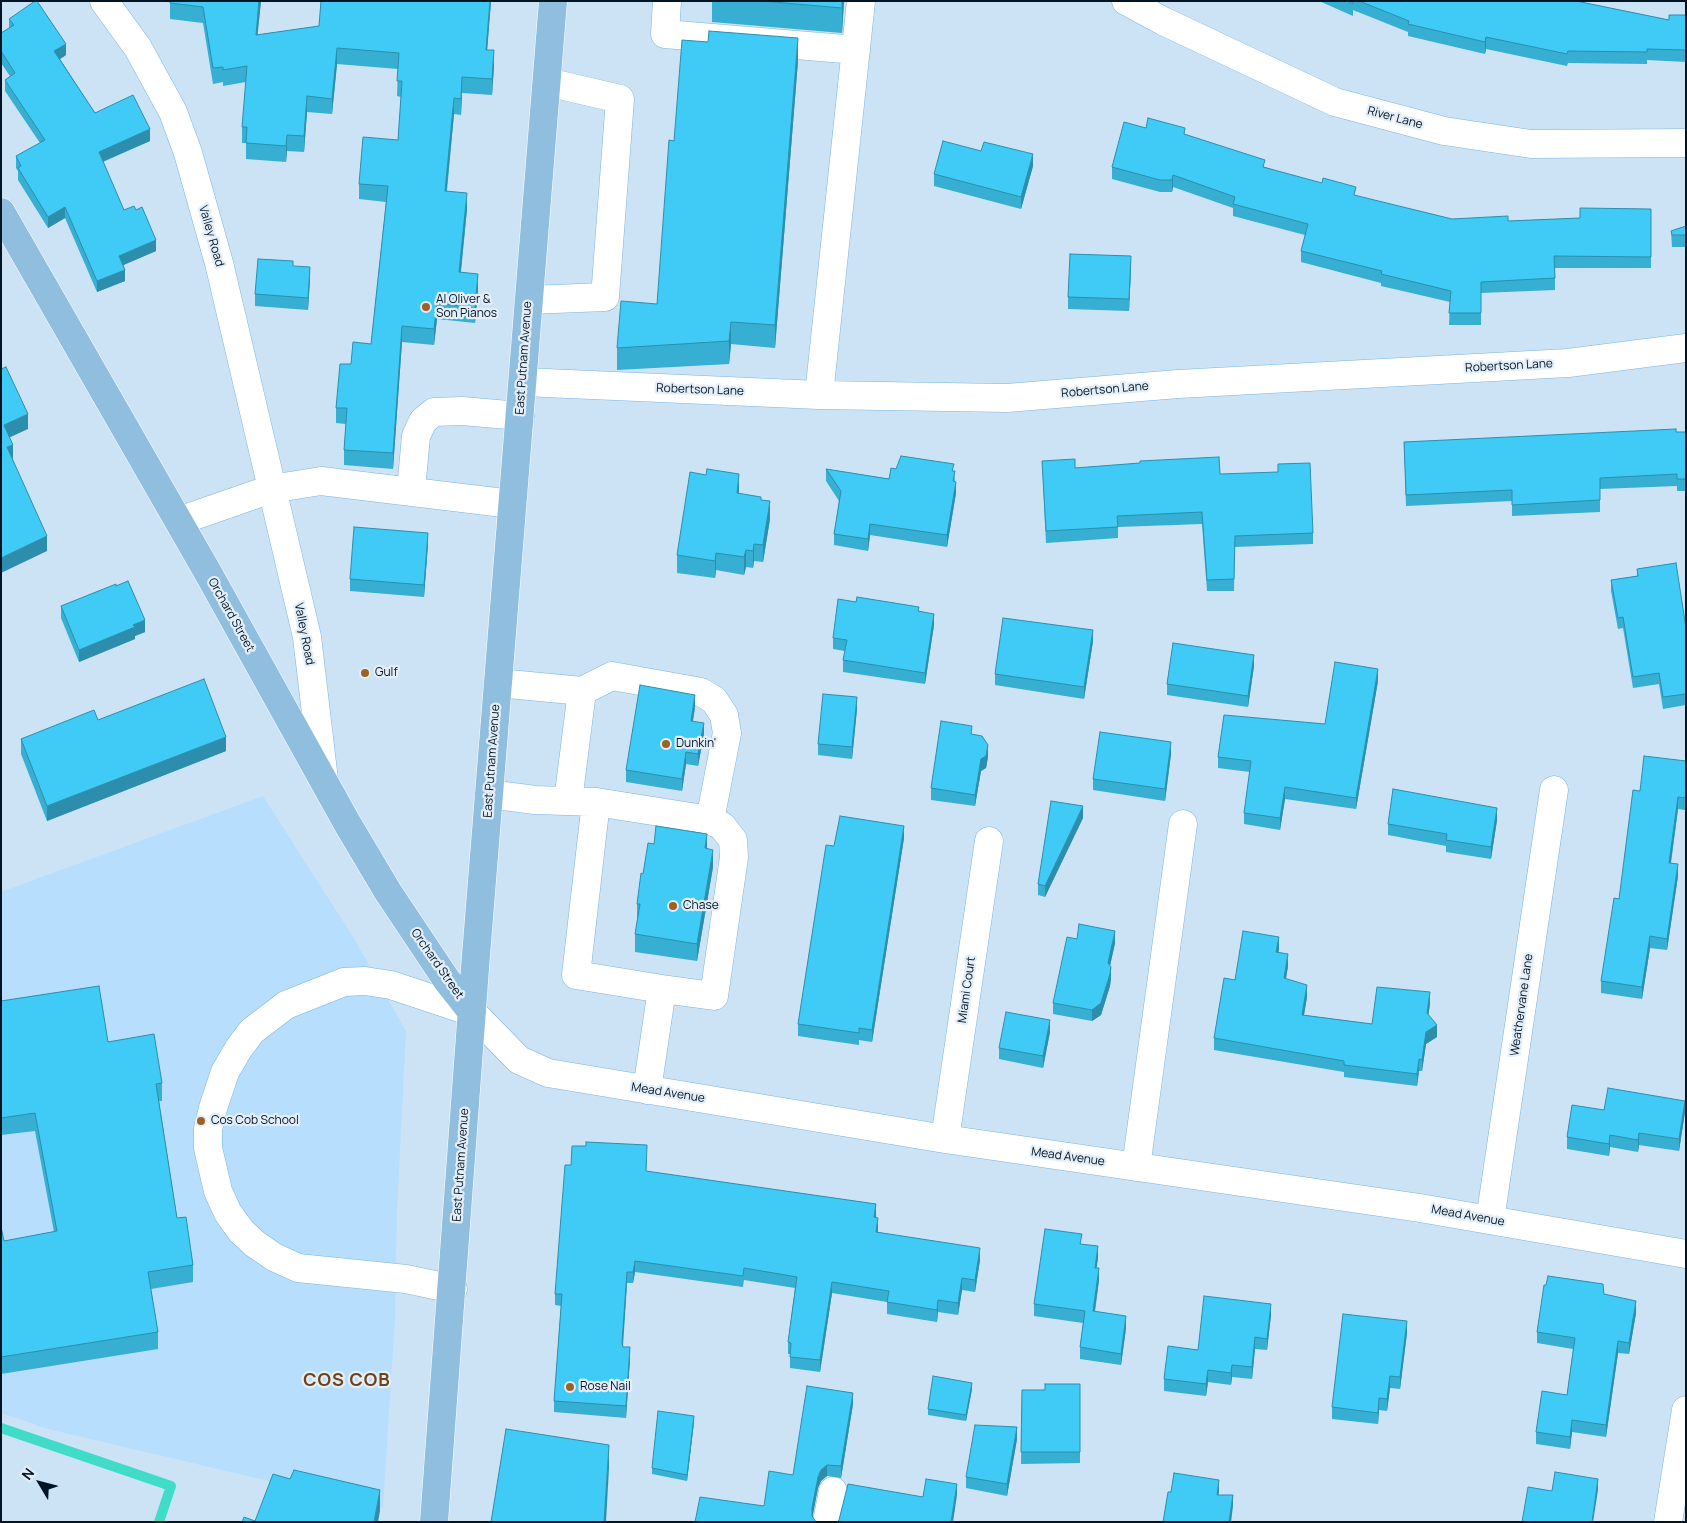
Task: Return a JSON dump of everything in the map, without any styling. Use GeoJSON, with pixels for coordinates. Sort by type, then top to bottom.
{"type":"FeatureCollection","features":[{"type":"Feature","properties":{"kind":"main road","name":"East Putnam Avenue"},"geometry":{"type":"LineString","coordinates":[[434,1522],[489,794],[553,1]]}},
{"type":"Feature","properties":{"kind":"main road","name":"Orchard Street"},"geometry":{"type":"LineString","coordinates":[[1,212],[388,892],[446,979],[472,1012]]}},
{"type":"Feature","properties":{"kind":"street","name":"Valley Road"},"geometry":{"type":"LineString","coordinates":[[104,1],[138,48],[157,81],[173,112],[188,153],[219,263],[307,637],[324,780]]}},
{"type":"Feature","properties":{"kind":"street"},"geometry":{"type":"LineString","coordinates":[[668,1],[665,34],[856,50]]}},
{"type":"Feature","properties":{"kind":"street"},"geometry":{"type":"LineString","coordinates":[[819,395],[861,1]]}},
{"type":"Feature","properties":{"kind":"street","name":"River Lane"},"geometry":{"type":"LineString","coordinates":[[1126,1],[1163,21],[1335,102],[1444,132],[1531,144],[1686,143]]}},
{"type":"Feature","properties":{"kind":"street"},"geometry":{"type":"LineString","coordinates":[[529,300],[605,297],[620,99],[547,82]]}},
{"type":"Feature","properties":{"kind":"street","name":"Robertson Lane"},"geometry":{"type":"LineString","coordinates":[[523,382],[819,395],[1007,398],[1178,384],[1568,363],[1686,348]]}},
{"type":"Feature","properties":{"kind":"street"},"geometry":{"type":"LineString","coordinates":[[411,490],[416,436],[423,421],[434,412],[462,411],[520,416]]}},
{"type":"Feature","properties":{"kind":"street"},"geometry":{"type":"LineString","coordinates":[[178,522],[271,489],[321,481],[411,490],[512,504]]}},
{"type":"Feature","properties":{"kind":"street"},"geometry":{"type":"LineString","coordinates":[[498,682],[582,691],[612,676],[701,692],[714,700],[724,715],[727,732],[710,820]]}},
{"type":"Feature","properties":{"kind":"street"},"geometry":{"type":"LineString","coordinates":[[568,801],[582,691]]}},
{"type":"Feature","properties":{"kind":"street","name":"Weathervane Lane"},"geometry":{"type":"LineString","coordinates":[[1490,1220],[1554,790]]}},
{"type":"Feature","properties":{"kind":"street"},"geometry":{"type":"LineString","coordinates":[[489,794],[534,800],[596,802],[710,820],[722,826],[733,840],[734,857],[714,996],[576,975],[596,802]]}},
{"type":"Feature","properties":{"kind":"street"},"geometry":{"type":"LineString","coordinates":[[1136,1168],[1183,824]]}},
{"type":"Feature","properties":{"kind":"street","name":"Miami Court"},"geometry":{"type":"LineString","coordinates":[[945,1139],[989,841]]}},
{"type":"Feature","properties":{"kind":"street"},"geometry":{"type":"LineString","coordinates":[[453,1289],[406,1279],[298,1268],[274,1257],[241,1231],[228,1213],[212,1168],[208,1148],[208,1129],[226,1072],[239,1048],[252,1031],[286,1005],[337,984],[365,982],[391,985],[472,1012]]}},
{"type":"Feature","properties":{"kind":"street"},"geometry":{"type":"LineString","coordinates":[[647,1090],[662,988]]}},
{"type":"Feature","properties":{"kind":"street","name":"Mead Avenue"},"geometry":{"type":"LineString","coordinates":[[472,1012],[519,1060],[548,1073],[945,1139],[1490,1220],[1686,1254]]}},
{"type":"Feature","properties":{"kind":"street"},"geometry":{"type":"LineString","coordinates":[[1668,1522],[1686,1410]]}},
{"type":"Feature","properties":{"kind":"street"},"geometry":{"type":"LineString","coordinates":[[827,1522],[833,1491]]}},
{"type":"Feature","properties":{"kind":"shaded area","name":"Cos Cob School"},"geometry":{"type":"Polygon","coordinates":[[[263,796],[355,940],[406,1031],[397,1211],[395,1317],[383,1508],[48,1429],[1,1413],[1,892],[263,796]]]}},
{"type":"Feature","properties":{"kind":"building"},"geometry":{"type":"Polygon","coordinates":[[[37,1],[66,44],[54,51],[95,113],[133,95],[150,129],[99,152],[124,210],[134,206],[136,210],[142,207],[156,240],[119,256],[125,270],[97,281],[65,207],[48,217],[18,168],[21,166],[16,156],[45,140],[5,80],[15,73],[1,51],[1,33],[14,25],[9,19],[37,1]]]}},
{"type":"Feature","properties":{"kind":"building"},"geometry":{"type":"Polygon","coordinates":[[[170,1],[259,1],[256,35],[319,26],[321,1],[490,1],[486,50],[494,50],[492,79],[462,77],[461,99],[454,98],[445,191],[467,193],[459,272],[478,274],[475,308],[437,303],[434,329],[402,326],[393,453],[344,450],[347,408],[336,408],[340,364],[351,364],[353,342],[371,344],[388,186],[359,184],[363,137],[398,140],[402,81],[397,81],[399,53],[337,48],[332,99],[307,96],[304,136],[287,135],[286,146],[246,143],[247,127],[242,127],[247,66],[223,70],[223,67],[213,68],[203,7],[170,3],[170,1]]]}},
{"type":"Feature","properties":{"kind":"building"},"geometry":{"type":"Polygon","coordinates":[[[762,1],[842,1],[842,8],[762,1]]]}},
{"type":"Feature","properties":{"kind":"building"},"geometry":{"type":"Polygon","coordinates":[[[1359,1],[1576,1],[1669,20],[1669,15],[1686,15],[1686,50],[1647,49],[1647,52],[1568,51],[1567,54],[1486,37],[1485,42],[1408,24],[1409,21],[1359,1]]]}},
{"type":"Feature","properties":{"kind":"building"},"geometry":{"type":"Polygon","coordinates":[[[709,31],[798,38],[775,325],[731,322],[729,341],[617,348],[621,301],[657,304],[669,140],[674,141],[682,40],[708,42],[709,31]]]}},
{"type":"Feature","properties":{"kind":"building"},"geometry":{"type":"Polygon","coordinates":[[[1148,118],[1185,128],[1184,134],[1265,160],[1263,167],[1322,183],[1323,178],[1356,187],[1354,195],[1452,219],[1508,216],[1508,221],[1580,218],[1580,208],[1651,209],[1651,257],[1554,256],[1555,278],[1481,282],[1481,313],[1449,313],[1451,291],[1381,274],[1382,271],[1301,251],[1308,224],[1233,204],[1235,197],[1173,175],[1172,180],[1160,180],[1112,167],[1124,122],[1146,128],[1148,118]]]}},
{"type":"Feature","properties":{"kind":"building"},"geometry":{"type":"Polygon","coordinates":[[[943,141],[981,151],[984,142],[1033,154],[1021,197],[934,174],[943,141]]]}},
{"type":"Feature","properties":{"kind":"building"},"geometry":{"type":"Polygon","coordinates":[[[1686,226],[1686,235],[1672,235],[1671,231],[1686,226]]]}},
{"type":"Feature","properties":{"kind":"building"},"geometry":{"type":"Polygon","coordinates":[[[1070,254],[1131,256],[1129,299],[1068,297],[1070,254]]]}},
{"type":"Feature","properties":{"kind":"building"},"geometry":{"type":"Polygon","coordinates":[[[258,259],[293,261],[293,266],[310,267],[308,298],[255,294],[258,259]]]}},
{"type":"Feature","properties":{"kind":"building"},"geometry":{"type":"Polygon","coordinates":[[[6,367],[28,414],[4,425],[13,445],[7,447],[47,536],[1,558],[1,369],[6,367]]]}},
{"type":"Feature","properties":{"kind":"building"},"geometry":{"type":"Polygon","coordinates":[[[1676,429],[1676,432],[1686,432],[1686,479],[1677,479],[1677,474],[1600,478],[1600,500],[1512,505],[1512,490],[1406,495],[1404,442],[1676,429]]]}},
{"type":"Feature","properties":{"kind":"building"},"geometry":{"type":"Polygon","coordinates":[[[901,456],[954,464],[952,471],[955,471],[953,481],[956,482],[947,535],[870,524],[868,539],[834,534],[841,491],[826,469],[889,479],[891,468],[896,469],[901,456]]]}},
{"type":"Feature","properties":{"kind":"building"},"geometry":{"type":"Polygon","coordinates":[[[1219,457],[1220,474],[1278,472],[1278,464],[1310,463],[1313,533],[1235,536],[1234,579],[1207,580],[1202,512],[1117,516],[1118,527],[1046,531],[1042,461],[1075,459],[1075,468],[1140,463],[1140,461],[1219,457]]]}},
{"type":"Feature","properties":{"kind":"building"},"geometry":{"type":"Polygon","coordinates":[[[707,469],[739,474],[737,493],[761,497],[761,500],[770,501],[763,545],[754,544],[753,551],[746,550],[744,557],[716,553],[715,561],[677,555],[690,472],[706,475],[707,469]]]}},
{"type":"Feature","properties":{"kind":"building"},"geometry":{"type":"Polygon","coordinates":[[[354,527],[428,533],[424,585],[350,579],[354,527]]]}},
{"type":"Feature","properties":{"kind":"building"},"geometry":{"type":"Polygon","coordinates":[[[1676,563],[1686,628],[1686,694],[1663,697],[1659,673],[1633,677],[1623,617],[1618,618],[1611,580],[1638,576],[1637,569],[1676,563]]]}},
{"type":"Feature","properties":{"kind":"building"},"geometry":{"type":"Polygon","coordinates":[[[128,581],[145,620],[133,625],[135,627],[79,650],[61,606],[128,581]]]}},
{"type":"Feature","properties":{"kind":"building"},"geometry":{"type":"Polygon","coordinates":[[[857,597],[919,607],[918,611],[934,614],[925,673],[843,660],[847,640],[833,638],[838,599],[856,602],[857,597]]]}},
{"type":"Feature","properties":{"kind":"building"},"geometry":{"type":"Polygon","coordinates":[[[1003,618],[1093,630],[1084,687],[995,674],[1003,618]]]}},
{"type":"Feature","properties":{"kind":"building"},"geometry":{"type":"Polygon","coordinates":[[[1173,643],[1254,655],[1248,696],[1167,684],[1173,643]]]}},
{"type":"Feature","properties":{"kind":"building"},"geometry":{"type":"Polygon","coordinates":[[[1335,662],[1378,669],[1356,798],[1285,787],[1280,818],[1244,813],[1251,761],[1218,757],[1224,715],[1325,724],[1335,662]]]}},
{"type":"Feature","properties":{"kind":"building"},"geometry":{"type":"Polygon","coordinates":[[[204,679],[226,737],[47,806],[21,739],[94,710],[98,720],[204,679]]]}},
{"type":"Feature","properties":{"kind":"building"},"geometry":{"type":"Polygon","coordinates":[[[640,685],[695,695],[691,721],[704,723],[698,754],[686,752],[682,779],[626,770],[640,685]]]}},
{"type":"Feature","properties":{"kind":"building"},"geometry":{"type":"Polygon","coordinates":[[[823,694],[857,697],[852,747],[818,744],[823,694]]]}},
{"type":"Feature","properties":{"kind":"building"},"geometry":{"type":"Polygon","coordinates":[[[941,721],[972,726],[971,734],[982,736],[988,745],[986,756],[981,759],[975,795],[931,788],[941,721]]]}},
{"type":"Feature","properties":{"kind":"building"},"geometry":{"type":"Polygon","coordinates":[[[1100,732],[1171,742],[1165,789],[1093,779],[1100,732]]]}},
{"type":"Feature","properties":{"kind":"building"},"geometry":{"type":"Polygon","coordinates":[[[1644,756],[1686,761],[1686,792],[1685,798],[1678,797],[1669,863],[1678,864],[1667,939],[1650,936],[1642,987],[1601,981],[1614,898],[1619,899],[1633,790],[1640,791],[1644,756]]]}},
{"type":"Feature","properties":{"kind":"building"},"geometry":{"type":"Polygon","coordinates":[[[1393,789],[1497,808],[1491,847],[1446,840],[1447,834],[1388,824],[1393,789]]]}},
{"type":"Feature","properties":{"kind":"building"},"geometry":{"type":"Polygon","coordinates":[[[1051,801],[1083,806],[1045,886],[1038,884],[1051,801]]]}},
{"type":"Feature","properties":{"kind":"building"},"geometry":{"type":"Polygon","coordinates":[[[840,816],[904,826],[872,1030],[859,1028],[859,1033],[798,1024],[826,845],[834,846],[840,816]]]}},
{"type":"Feature","properties":{"kind":"building","name":"Chase"},"geometry":{"type":"Polygon","coordinates":[[[656,826],[707,834],[705,848],[713,850],[697,944],[635,934],[640,904],[637,904],[641,873],[643,874],[648,843],[654,844],[656,826]]]}},
{"type":"Feature","properties":{"kind":"building"},"geometry":{"type":"Polygon","coordinates":[[[1079,924],[1115,931],[1108,963],[1111,967],[1110,974],[1101,1003],[1092,1010],[1053,1003],[1067,937],[1077,939],[1079,924]]]}},
{"type":"Feature","properties":{"kind":"building"},"geometry":{"type":"Polygon","coordinates":[[[1243,931],[1279,937],[1276,952],[1288,954],[1284,978],[1307,985],[1302,1015],[1372,1024],[1377,987],[1430,992],[1427,1013],[1437,1025],[1426,1032],[1422,1060],[1419,1059],[1417,1074],[1344,1065],[1344,1061],[1214,1038],[1224,978],[1235,980],[1243,931]]]}},
{"type":"Feature","properties":{"kind":"building"},"geometry":{"type":"Polygon","coordinates":[[[99,986],[108,1042],[154,1034],[162,1083],[156,1084],[177,1218],[186,1217],[193,1265],[148,1272],[158,1332],[1,1357],[1,1227],[4,1241],[57,1231],[35,1113],[1,1118],[1,1001],[99,986]]]}},
{"type":"Feature","properties":{"kind":"building"},"geometry":{"type":"Polygon","coordinates":[[[1006,1012],[1050,1020],[1043,1056],[999,1048],[1006,1012]]]}},
{"type":"Feature","properties":{"kind":"building"},"geometry":{"type":"Polygon","coordinates":[[[1608,1088],[1685,1101],[1679,1139],[1639,1133],[1638,1140],[1610,1135],[1609,1144],[1567,1137],[1572,1105],[1604,1110],[1608,1088]]]}},
{"type":"Feature","properties":{"kind":"building"},"geometry":{"type":"Polygon","coordinates":[[[586,1142],[647,1145],[646,1171],[876,1204],[874,1217],[878,1218],[876,1232],[980,1248],[975,1280],[962,1278],[958,1303],[938,1300],[937,1310],[887,1302],[889,1291],[832,1282],[820,1360],[790,1357],[791,1343],[788,1342],[797,1277],[744,1268],[743,1276],[635,1261],[633,1272],[627,1272],[622,1343],[623,1347],[630,1347],[626,1406],[554,1401],[562,1294],[555,1294],[565,1165],[571,1165],[572,1146],[586,1146],[586,1142]]]}},
{"type":"Feature","properties":{"kind":"building"},"geometry":{"type":"Polygon","coordinates":[[[1045,1229],[1082,1234],[1080,1244],[1098,1246],[1095,1268],[1099,1268],[1093,1311],[1126,1316],[1121,1354],[1080,1347],[1085,1311],[1034,1304],[1045,1229]]]}},
{"type":"Feature","properties":{"kind":"building"},"geometry":{"type":"Polygon","coordinates":[[[1548,1276],[1603,1284],[1604,1294],[1636,1301],[1629,1343],[1618,1341],[1606,1425],[1572,1420],[1570,1437],[1536,1432],[1542,1391],[1567,1395],[1575,1338],[1537,1332],[1544,1285],[1546,1285],[1548,1276]]]}},
{"type":"Feature","properties":{"kind":"building"},"geometry":{"type":"Polygon","coordinates":[[[1204,1296],[1271,1304],[1267,1339],[1255,1337],[1252,1367],[1232,1365],[1231,1373],[1208,1370],[1206,1384],[1164,1379],[1168,1346],[1198,1350],[1204,1296]]]}},
{"type":"Feature","properties":{"kind":"building"},"geometry":{"type":"Polygon","coordinates":[[[1343,1314],[1407,1321],[1400,1377],[1390,1376],[1387,1399],[1379,1398],[1378,1413],[1332,1407],[1343,1314]]]}},
{"type":"Feature","properties":{"kind":"building"},"geometry":{"type":"Polygon","coordinates":[[[933,1376],[972,1383],[966,1415],[928,1409],[933,1376]]]}},
{"type":"Feature","properties":{"kind":"building"},"geometry":{"type":"Polygon","coordinates":[[[1045,1384],[1080,1384],[1080,1452],[1021,1452],[1022,1390],[1045,1390],[1045,1384]]]}},
{"type":"Feature","properties":{"kind":"building"},"geometry":{"type":"Polygon","coordinates":[[[807,1386],[853,1393],[841,1466],[827,1465],[821,1470],[818,1477],[812,1508],[812,1516],[816,1522],[695,1522],[700,1497],[764,1506],[769,1471],[793,1475],[807,1386]]]}},
{"type":"Feature","properties":{"kind":"building"},"geometry":{"type":"Polygon","coordinates":[[[658,1411],[694,1416],[687,1475],[652,1468],[658,1411]]]}},
{"type":"Feature","properties":{"kind":"building"},"geometry":{"type":"Polygon","coordinates":[[[975,1425],[1017,1427],[1007,1484],[966,1477],[975,1425]]]}},
{"type":"Feature","properties":{"kind":"building"},"geometry":{"type":"Polygon","coordinates":[[[506,1429],[609,1445],[604,1522],[491,1522],[506,1429]]]}},
{"type":"Feature","properties":{"kind":"building"},"geometry":{"type":"Polygon","coordinates":[[[294,1470],[380,1490],[374,1522],[242,1522],[244,1517],[255,1521],[273,1474],[290,1479],[294,1470]]]}},
{"type":"Feature","properties":{"kind":"building"},"geometry":{"type":"Polygon","coordinates":[[[1555,1472],[1598,1479],[1592,1522],[1522,1522],[1528,1487],[1552,1491],[1555,1472]]]}},
{"type":"Feature","properties":{"kind":"building"},"geometry":{"type":"Polygon","coordinates":[[[1174,1473],[1219,1480],[1217,1495],[1233,1495],[1229,1522],[1163,1522],[1168,1492],[1171,1492],[1174,1473]]]}},
{"type":"Feature","properties":{"kind":"building"},"geometry":{"type":"Polygon","coordinates":[[[926,1479],[957,1484],[951,1522],[837,1522],[848,1484],[923,1497],[926,1479]]]}},
{"type":"Feature","properties":{"kind":"waterway"},"geometry":{"type":"LineString","coordinates":[[1,1428],[171,1486],[159,1522]]}},
{"type":"Feature","properties":{"kind":"place","name":"Al Oliver & Son Pianos"},"geometry":{"type":"Point","coordinates":[426,307]}},
{"type":"Feature","properties":{"kind":"place","name":"Gulf"},"geometry":{"type":"Point","coordinates":[365,673]}},
{"type":"Feature","properties":{"kind":"place","name":"Dunkin'"},"geometry":{"type":"Point","coordinates":[666,744]}},
{"type":"Feature","properties":{"kind":"place","name":"Chase"},"geometry":{"type":"Point","coordinates":[673,906]}},
{"type":"Feature","properties":{"kind":"place","name":"Cos Cob School"},"geometry":{"type":"Point","coordinates":[201,1121]}},
{"type":"Feature","properties":{"kind":"place","name":"Rose Nail"},"geometry":{"type":"Point","coordinates":[570,1387]}},
{"type":"Feature","properties":{"kind":"district","name":"COS COB"},"geometry":{"type":"Point","coordinates":[347,1381]}}]}
